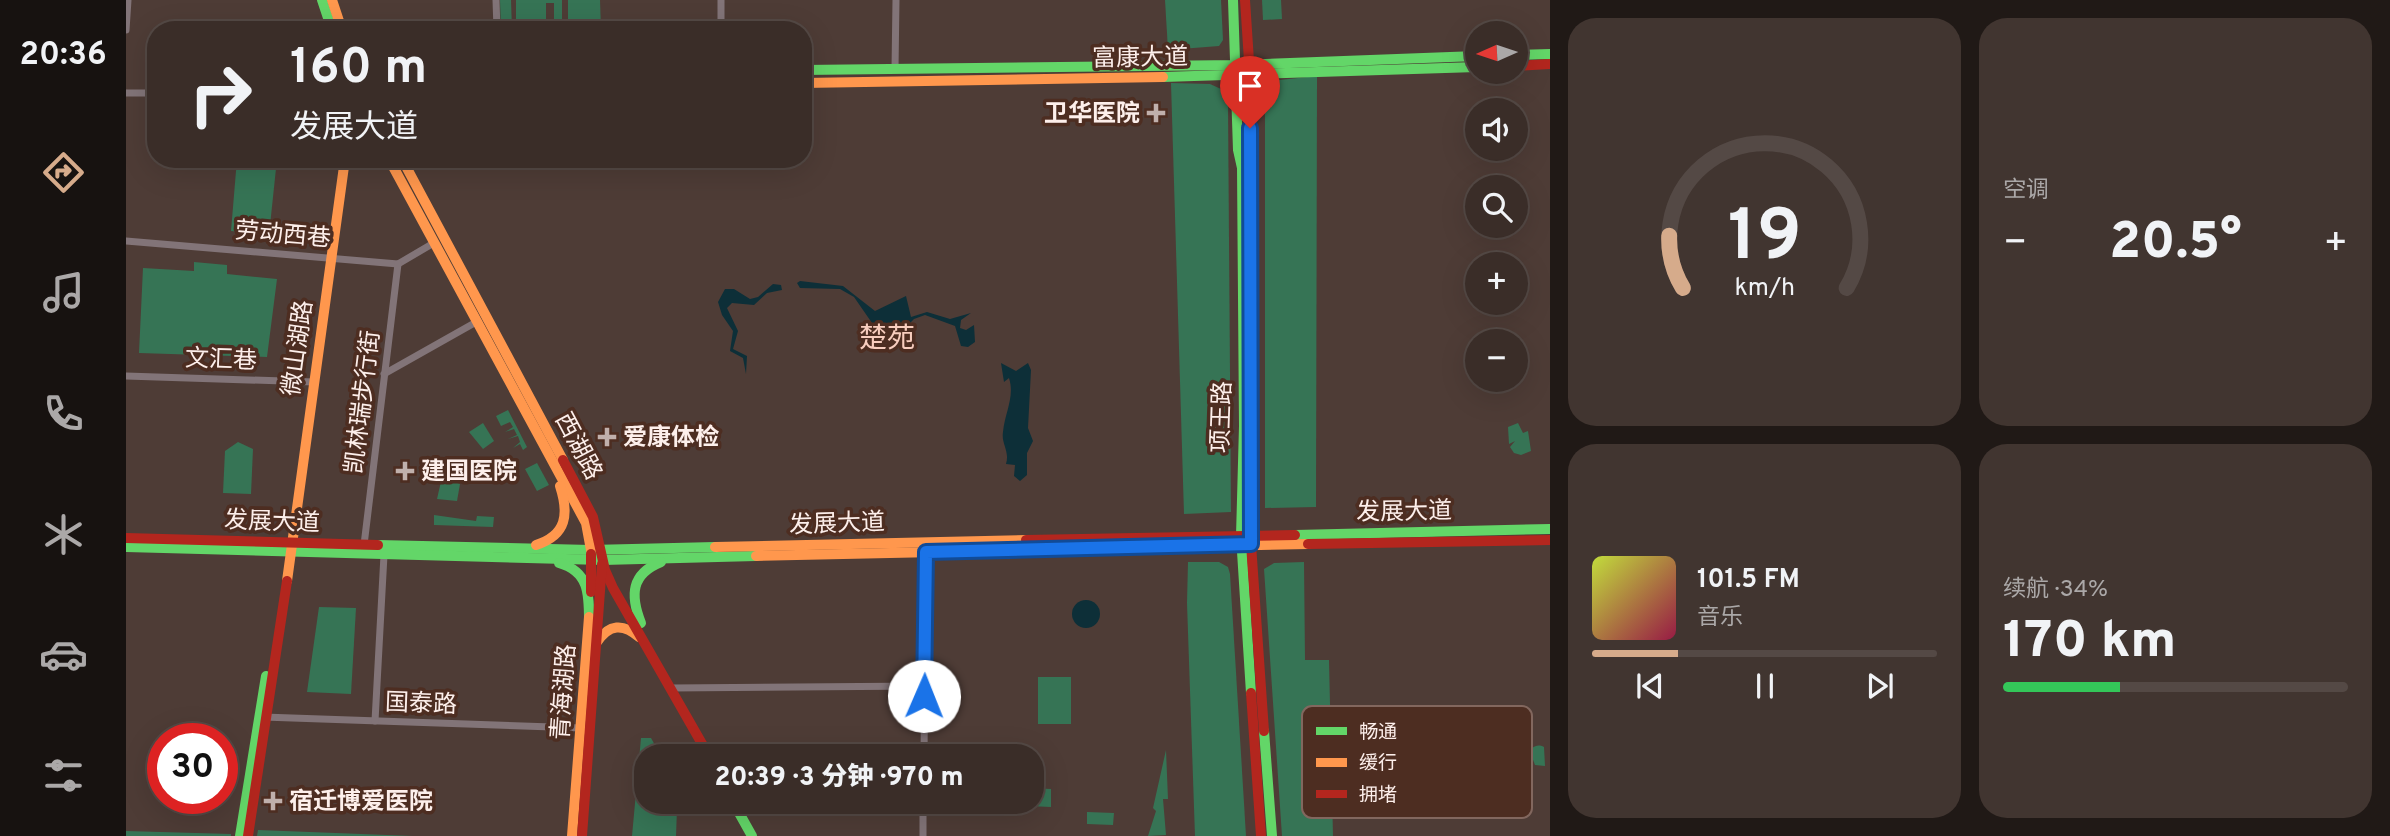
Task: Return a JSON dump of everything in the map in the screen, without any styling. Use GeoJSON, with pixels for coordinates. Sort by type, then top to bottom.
{"type":"FeatureCollection","features":[{"type":"Feature","properties":{"kind":"main road"},"geometry":{"type":"LineString","coordinates":[[321,0],[329,21]]}},
{"type":"Feature","properties":{"kind":"main road"},"geometry":{"type":"LineString","coordinates":[[332,0],[339,21]]}},
{"type":"Feature","properties":{"kind":"main road","name":"项王路"},"geometry":{"type":"LineString","coordinates":[[1233,0],[1238,150],[1242,168],[1244,426],[1241,445],[1261,836]]}},
{"type":"Feature","properties":{"kind":"main road","name":"项王路"},"geometry":{"type":"LineString","coordinates":[[1245,0],[1250,76],[1246,540],[1272,836]]}},
{"type":"Feature","properties":{"kind":"main road"},"geometry":{"type":"LineString","coordinates":[[1528,55],[1550,54]]}},
{"type":"Feature","properties":{"kind":"main road","name":"富康大道"},"geometry":{"type":"LineString","coordinates":[[812,71],[1236,65],[1465,56]]}},
{"type":"Feature","properties":{"kind":"main road"},"geometry":{"type":"LineString","coordinates":[[1528,65],[1550,64]]}},
{"type":"Feature","properties":{"kind":"main road","name":"富康大道"},"geometry":{"type":"LineString","coordinates":[[812,83],[1250,76],[1465,67]]}},
{"type":"Feature","properties":{"kind":"main road","name":"微山湖路"},"geometry":{"type":"LineString","coordinates":[[248,836],[344,168]]}},
{"type":"Feature","properties":{"kind":"main road","name":"西湖路"},"geometry":{"type":"LineString","coordinates":[[394,168],[432,244],[586,523],[597,555],[613,588],[654,655],[702,744]]}},
{"type":"Feature","properties":{"kind":"main road","name":"西湖路"},"geometry":{"type":"LineString","coordinates":[[407,168],[593,517],[597,555]]}},
{"type":"Feature","properties":{"kind":"main road"},"geometry":{"type":"LineString","coordinates":[[519,554],[556,538],[566,524],[565,503],[550,458]]}},
{"type":"Feature","properties":{"kind":"main road"},"geometry":{"type":"LineString","coordinates":[[593,517],[608,539],[635,548]]}},
{"type":"Feature","properties":{"kind":"main road","name":"发展大道"},"geometry":{"type":"LineString","coordinates":[[126,538],[383,555],[519,554],[698,558],[1550,529]]}},
{"type":"Feature","properties":{"kind":"main road","name":"发展大道"},"geometry":{"type":"LineString","coordinates":[[597,555],[635,548],[1246,540],[1550,540]]}},
{"type":"Feature","properties":{"kind":"main road","name":"发展大道"},"geometry":{"type":"LineString","coordinates":[[126,547],[289,549],[364,545],[519,554]]}},
{"type":"Feature","properties":{"kind":"main road"},"geometry":{"type":"LineString","coordinates":[[519,554],[578,569],[587,586],[589,624]]}},
{"type":"Feature","properties":{"kind":"main road","name":"青海湖路"},"geometry":{"type":"LineString","coordinates":[[572,836],[597,555]]}},
{"type":"Feature","properties":{"kind":"main road","name":"青海湖路"},"geometry":{"type":"LineString","coordinates":[[582,836],[597,642],[597,555]]}},
{"type":"Feature","properties":{"kind":"main road"},"geometry":{"type":"LineString","coordinates":[[654,655],[632,601],[633,583],[653,565],[698,558]]}},
{"type":"Feature","properties":{"kind":"main road"},"geometry":{"type":"LineString","coordinates":[[597,642],[607,628],[624,626],[632,629],[654,655]]}},
{"type":"Feature","properties":{"kind":"main road","name":"微山湖路"},"geometry":{"type":"LineString","coordinates":[[240,836],[263,717]]}},
{"type":"Feature","properties":{"kind":"main road"},"geometry":{"type":"LineString","coordinates":[[740,814],[752,836]]}},
{"type":"Feature","properties":{"kind":"street"},"geometry":{"type":"LineString","coordinates":[[126,30],[128,0]]}},
{"type":"Feature","properties":{"kind":"street"},"geometry":{"type":"LineString","coordinates":[[496,0],[497,21]]}},
{"type":"Feature","properties":{"kind":"street"},"geometry":{"type":"LineString","coordinates":[[722,0],[723,21]]}},
{"type":"Feature","properties":{"kind":"street"},"geometry":{"type":"LineString","coordinates":[[895,69],[896,0]]}},
{"type":"Feature","properties":{"kind":"street"},"geometry":{"type":"LineString","coordinates":[[126,93],[147,93]]}},
{"type":"Feature","properties":{"kind":"street","name":"劳动西巷"},"geometry":{"type":"LineString","coordinates":[[126,242],[398,264]]}},
{"type":"Feature","properties":{"kind":"street"},"geometry":{"type":"LineString","coordinates":[[398,264],[432,244]]}},
{"type":"Feature","properties":{"kind":"street","name":"凯林瑞步行街"},"geometry":{"type":"LineString","coordinates":[[364,545],[398,264]]}},
{"type":"Feature","properties":{"kind":"street"},"geometry":{"type":"LineString","coordinates":[[384,374],[486,317]]}},
{"type":"Feature","properties":{"kind":"street","name":"文汇巷"},"geometry":{"type":"LineString","coordinates":[[126,376],[314,382]]}},
{"type":"Feature","properties":{"kind":"street"},"geometry":{"type":"LineString","coordinates":[[924,744],[926,552]]}},
{"type":"Feature","properties":{"kind":"street"},"geometry":{"type":"LineString","coordinates":[[375,721],[383,555]]}},
{"type":"Feature","properties":{"kind":"street"},"geometry":{"type":"LineString","coordinates":[[672,688],[925,686]]}},
{"type":"Feature","properties":{"kind":"street","name":"国泰路"},"geometry":{"type":"LineString","coordinates":[[263,717],[582,728]]}},
{"type":"Feature","properties":{"kind":"street"},"geometry":{"type":"LineString","coordinates":[[923,814],[923,836]]}},
{"type":"Feature","properties":{"kind":"green space"},"geometry":{"type":"Polygon","coordinates":[[[500,0],[511,0],[512,21],[501,21],[500,0]]]}},
{"type":"Feature","properties":{"kind":"green space"},"geometry":{"type":"Polygon","coordinates":[[[516,0],[562,0],[562,21],[554,21],[554,3],[546,3],[546,21],[516,21],[516,0]]]}},
{"type":"Feature","properties":{"kind":"green space"},"geometry":{"type":"Polygon","coordinates":[[[568,0],[600,0],[601,21],[568,21],[568,0]]]}},
{"type":"Feature","properties":{"kind":"green space"},"geometry":{"type":"Polygon","coordinates":[[[1165,0],[1221,0],[1223,40],[1219,46],[1168,50],[1165,0]]]}},
{"type":"Feature","properties":{"kind":"green space"},"geometry":{"type":"Polygon","coordinates":[[[1262,0],[1281,0],[1282,19],[1263,20],[1262,0]]]}},
{"type":"Feature","properties":{"kind":"green space"},"geometry":{"type":"Polygon","coordinates":[[[1317,76],[1316,507],[1265,508],[1265,92],[1270,81],[1317,76]]]}},
{"type":"Feature","properties":{"kind":"green space"},"geometry":{"type":"Polygon","coordinates":[[[1171,83],[1210,84],[1221,89],[1228,103],[1231,512],[1184,514],[1171,83]]]}},
{"type":"Feature","properties":{"kind":"green space"},"geometry":{"type":"Polygon","coordinates":[[[236,168],[276,168],[269,235],[231,231],[236,168]]]}},
{"type":"Feature","properties":{"kind":"green space"},"geometry":{"type":"Polygon","coordinates":[[[194,262],[227,265],[227,274],[277,279],[267,357],[139,353],[143,268],[194,271],[194,262]]]}},
{"type":"Feature","properties":{"kind":"green space"},"geometry":{"type":"Polygon","coordinates":[[[508,410],[527,447],[523,450],[520,444],[513,448],[520,442],[518,436],[508,439],[517,435],[514,429],[505,432],[513,427],[510,422],[501,426],[496,416],[508,410]]]}},
{"type":"Feature","properties":{"kind":"green space"},"geometry":{"type":"Polygon","coordinates":[[[483,423],[494,441],[483,449],[469,432],[483,423]]]}},
{"type":"Feature","properties":{"kind":"green space"},"geometry":{"type":"Polygon","coordinates":[[[1518,423],[1523,433],[1528,431],[1531,451],[1521,455],[1514,453],[1510,447],[1515,441],[1509,444],[1508,427],[1518,423]]]}},
{"type":"Feature","properties":{"kind":"green space"},"geometry":{"type":"Polygon","coordinates":[[[238,442],[253,449],[251,494],[223,493],[225,451],[238,442]]]}},
{"type":"Feature","properties":{"kind":"green space"},"geometry":{"type":"Polygon","coordinates":[[[537,463],[549,485],[537,491],[525,469],[537,463]]]}},
{"type":"Feature","properties":{"kind":"green space"},"geometry":{"type":"Polygon","coordinates":[[[442,477],[460,484],[457,501],[437,499],[442,477]]]}},
{"type":"Feature","properties":{"kind":"green space"},"geometry":{"type":"Polygon","coordinates":[[[434,515],[476,521],[477,516],[494,517],[493,527],[434,525],[434,515]]]}},
{"type":"Feature","properties":{"kind":"green space"},"geometry":{"type":"Polygon","coordinates":[[[1188,562],[1219,562],[1228,567],[1230,574],[1246,836],[1195,836],[1188,562]]]}},
{"type":"Feature","properties":{"kind":"green space"},"geometry":{"type":"Polygon","coordinates":[[[1304,562],[1305,660],[1329,660],[1330,706],[1302,706],[1302,818],[1333,818],[1333,836],[1282,836],[1264,569],[1274,563],[1304,562]]]}},
{"type":"Feature","properties":{"kind":"green space"},"geometry":{"type":"Polygon","coordinates":[[[319,607],[356,608],[351,694],[307,692],[319,607]]]}},
{"type":"Feature","properties":{"kind":"green space"},"geometry":{"type":"Polygon","coordinates":[[[1038,677],[1071,677],[1071,724],[1038,724],[1038,677]]]}},
{"type":"Feature","properties":{"kind":"green space"},"geometry":{"type":"Polygon","coordinates":[[[641,738],[651,738],[654,744],[640,744],[641,738]]]}},
{"type":"Feature","properties":{"kind":"green space"},"geometry":{"type":"Polygon","coordinates":[[[1544,747],[1545,766],[1535,765],[1532,749],[1544,747]]]}},
{"type":"Feature","properties":{"kind":"green space"},"geometry":{"type":"Polygon","coordinates":[[[1166,750],[1168,799],[1163,799],[1166,835],[1148,836],[1156,811],[1153,808],[1166,750]]]}},
{"type":"Feature","properties":{"kind":"green space"},"geometry":{"type":"Polygon","coordinates":[[[1044,789],[1051,789],[1051,807],[1044,807],[1044,789]]]}},
{"type":"Feature","properties":{"kind":"green space"},"geometry":{"type":"Polygon","coordinates":[[[1087,812],[1114,813],[1113,825],[1087,824],[1087,812]]]}},
{"type":"Feature","properties":{"kind":"green space"},"geometry":{"type":"Polygon","coordinates":[[[634,814],[677,814],[676,836],[632,836],[634,814]]]}},
{"type":"Feature","properties":{"kind":"green space"},"geometry":{"type":"Polygon","coordinates":[[[258,830],[413,836],[257,836],[258,830]]]}},
{"type":"Feature","properties":{"kind":"green space"},"geometry":{"type":"Polygon","coordinates":[[[126,831],[231,834],[231,836],[126,836],[126,831]]]}},
{"type":"Feature","properties":{"kind":"water"},"geometry":{"type":"Polygon","coordinates":[[[800,281],[843,286],[875,311],[906,296],[911,317],[927,312],[950,319],[971,313],[961,320],[960,328],[966,330],[974,325],[975,342],[968,347],[961,346],[955,326],[925,315],[914,319],[902,331],[872,323],[854,297],[840,289],[800,288],[797,283],[800,281]]]}},
{"type":"Feature","properties":{"kind":"water"},"geometry":{"type":"Polygon","coordinates":[[[773,284],[781,285],[782,290],[767,293],[754,305],[732,303],[727,308],[738,331],[733,349],[747,356],[746,374],[743,358],[730,351],[733,331],[722,315],[718,302],[725,289],[734,289],[750,299],[758,297],[773,284]]]}},
{"type":"Feature","properties":{"kind":"water"},"geometry":{"type":"Polygon","coordinates":[[[1001,363],[1016,371],[1028,363],[1031,370],[1028,428],[1033,441],[1027,453],[1027,475],[1020,481],[1014,476],[1015,465],[1006,464],[1003,436],[1011,385],[1009,378],[1004,382],[1001,363]]]}},
{"type":"Feature","properties":{"kind":"water"},"geometry":{"type":"Polygon","coordinates":[[[1086,600],[1096,604],[1100,614],[1096,624],[1086,628],[1076,624],[1072,614],[1076,604],[1086,600]]]}},
{"type":"Feature","properties":{"kind":"traffic: fast"},"geometry":{"type":"LineString","coordinates":[[322,0],[329,21]]}},
{"type":"Feature","properties":{"kind":"traffic: fast"},"geometry":{"type":"LineString","coordinates":[[1233,0],[1238,150],[1242,168],[1244,426],[1241,536],[1251,693]]}},
{"type":"Feature","properties":{"kind":"traffic: fast"},"geometry":{"type":"LineString","coordinates":[[1528,55],[1550,54]]}},
{"type":"Feature","properties":{"kind":"traffic: fast"},"geometry":{"type":"LineString","coordinates":[[812,70],[1236,65],[1465,56]]}},
{"type":"Feature","properties":{"kind":"traffic: fast"},"geometry":{"type":"LineString","coordinates":[[1163,77],[1465,67]]}},
{"type":"Feature","properties":{"kind":"traffic: fast"},"geometry":{"type":"LineString","coordinates":[[1295,535],[1550,529]]}},
{"type":"Feature","properties":{"kind":"traffic: fast"},"geometry":{"type":"LineString","coordinates":[[378,545],[591,550],[715,547]]}},
{"type":"Feature","properties":{"kind":"traffic: fast"},"geometry":{"type":"LineString","coordinates":[[126,547],[603,560],[756,556]]}},
{"type":"Feature","properties":{"kind":"traffic: fast"},"geometry":{"type":"LineString","coordinates":[[641,623],[635,603],[636,586],[644,573],[661,562]]}},
{"type":"Feature","properties":{"kind":"traffic: fast"},"geometry":{"type":"LineString","coordinates":[[559,563],[577,572],[586,586],[589,623]]}},
{"type":"Feature","properties":{"kind":"traffic: fast"},"geometry":{"type":"LineString","coordinates":[[240,836],[266,676]]}},
{"type":"Feature","properties":{"kind":"traffic: fast"},"geometry":{"type":"LineString","coordinates":[[1264,731],[1272,836]]}},
{"type":"Feature","properties":{"kind":"traffic: fast"},"geometry":{"type":"LineString","coordinates":[[740,814],[752,836]]}},
{"type":"Feature","properties":{"kind":"traffic: slow"},"geometry":{"type":"LineString","coordinates":[[332,0],[339,21]]}},
{"type":"Feature","properties":{"kind":"traffic: slow"},"geometry":{"type":"LineString","coordinates":[[812,83],[1163,77]]}},
{"type":"Feature","properties":{"kind":"traffic: slow"},"geometry":{"type":"LineString","coordinates":[[287,581],[344,168]]}},
{"type":"Feature","properties":{"kind":"traffic: slow"},"geometry":{"type":"LineString","coordinates":[[394,168],[586,523],[591,550]]}},
{"type":"Feature","properties":{"kind":"traffic: slow"},"geometry":{"type":"LineString","coordinates":[[407,168],[563,460]]}},
{"type":"Feature","properties":{"kind":"traffic: slow"},"geometry":{"type":"LineString","coordinates":[[536,545],[554,536],[563,522],[565,514],[560,486]]}},
{"type":"Feature","properties":{"kind":"traffic: slow"},"geometry":{"type":"LineString","coordinates":[[715,547],[1026,540]]}},
{"type":"Feature","properties":{"kind":"traffic: slow"},"geometry":{"type":"LineString","coordinates":[[756,556],[1308,544]]}},
{"type":"Feature","properties":{"kind":"traffic: slow"},"geometry":{"type":"LineString","coordinates":[[572,836],[589,617]]}},
{"type":"Feature","properties":{"kind":"traffic: slow"},"geometry":{"type":"LineString","coordinates":[[597,642],[606,632],[616,628],[627,629],[639,637]]}},
{"type":"Feature","properties":{"kind":"traffic: jam"},"geometry":{"type":"LineString","coordinates":[[1245,0],[1250,76],[1250,335]]}},
{"type":"Feature","properties":{"kind":"traffic: jam"},"geometry":{"type":"LineString","coordinates":[[1528,65],[1550,64]]}},
{"type":"Feature","properties":{"kind":"traffic: jam"},"geometry":{"type":"LineString","coordinates":[[1251,417],[1251,544],[1264,731]]}},
{"type":"Feature","properties":{"kind":"traffic: jam"},"geometry":{"type":"LineString","coordinates":[[563,460],[593,517],[605,570],[613,588],[702,744]]}},
{"type":"Feature","properties":{"kind":"traffic: jam"},"geometry":{"type":"LineString","coordinates":[[1026,540],[1295,535]]}},
{"type":"Feature","properties":{"kind":"traffic: jam"},"geometry":{"type":"LineString","coordinates":[[126,538],[378,545]]}},
{"type":"Feature","properties":{"kind":"traffic: jam"},"geometry":{"type":"LineString","coordinates":[[1308,544],[1550,540]]}},
{"type":"Feature","properties":{"kind":"traffic: jam"},"geometry":{"type":"LineString","coordinates":[[591,554],[591,592]]}},
{"type":"Feature","properties":{"kind":"traffic: jam"},"geometry":{"type":"LineString","coordinates":[[582,836],[602,564]]}},
{"type":"Feature","properties":{"kind":"traffic: jam"},"geometry":{"type":"LineString","coordinates":[[248,836],[287,581]]}},
{"type":"Feature","properties":{"kind":"traffic: jam"},"geometry":{"type":"LineString","coordinates":[[1251,693],[1261,836]]}},
{"type":"Feature","properties":{"kind":"place","name":"卫华医院"},"geometry":{"type":"Point","coordinates":[1156,113]}},
{"type":"Feature","properties":{"kind":"place","name":"爱康体检"},"geometry":{"type":"Point","coordinates":[607,437]}},
{"type":"Feature","properties":{"kind":"place","name":"建国医院"},"geometry":{"type":"Point","coordinates":[405,471]}},
{"type":"Feature","properties":{"kind":"place","name":"宿迁博爱医院"},"geometry":{"type":"Point","coordinates":[273,801]}},
{"type":"Feature","properties":{"kind":"district","name":"楚苑"},"geometry":{"type":"Point","coordinates":[887,337]}},
{"type":"Feature","properties":{"kind":"route"},"geometry":{"type":"LineString","coordinates":[[924,696],[926,552],[1251,544],[1250,128]]}}]}
